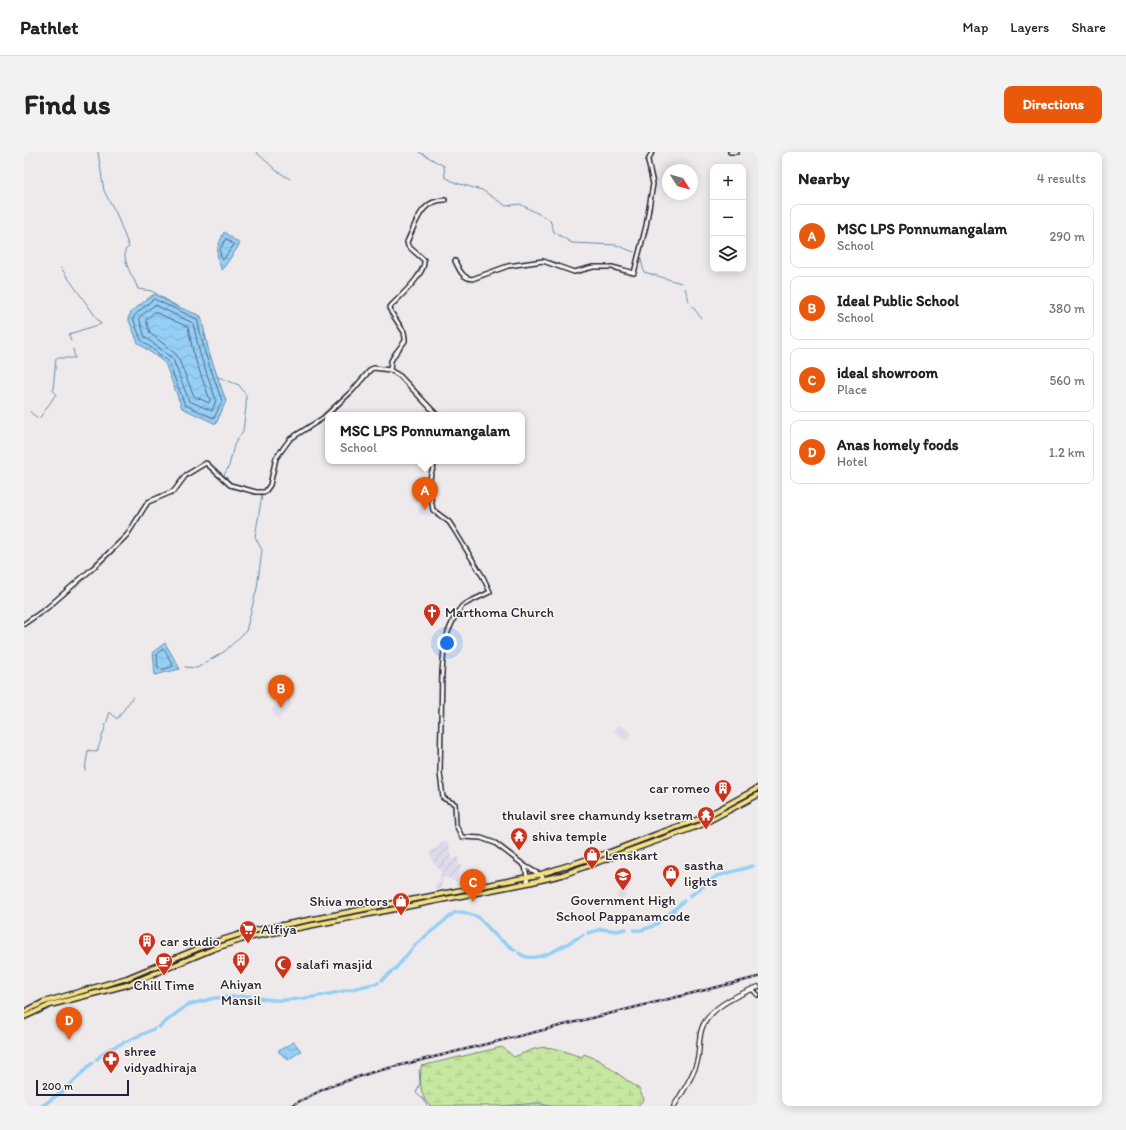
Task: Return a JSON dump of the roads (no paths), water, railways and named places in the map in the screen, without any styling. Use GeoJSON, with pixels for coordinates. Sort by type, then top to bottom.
{"type":"FeatureCollection","features":[{"type":"Feature","properties":{"kind":"main road"},"geometry":{"type":"LineString","coordinates":[[24,1012],[44,1002],[127,978],[209,944],[247,932],[539,874],[610,852],[705,817],[758,788]]}},
{"type":"Feature","properties":{"kind":"main road"},"geometry":{"type":"LineString","coordinates":[[24,1017],[50,1005],[127,985],[207,951],[246,938],[545,879],[587,866],[701,825],[758,795]]}},
{"type":"Feature","properties":{"kind":"main road"},"geometry":{"type":"LineString","coordinates":[[674,1106],[698,1062],[702,1029],[706,1021],[724,1004],[740,994],[758,987]]}},
{"type":"Feature","properties":{"kind":"street"},"geometry":{"type":"LineString","coordinates":[[455,261],[464,276],[472,279],[508,266],[543,261],[574,272],[593,267],[612,267],[634,273],[646,226],[653,184],[648,161],[652,152]]}},
{"type":"Feature","properties":{"kind":"street"},"geometry":{"type":"LineString","coordinates":[[730,152],[737,152]]}},
{"type":"Feature","properties":{"kind":"street"},"geometry":{"type":"LineString","coordinates":[[390,370],[391,361],[405,341],[404,332],[390,307],[416,278],[425,264],[424,260],[408,246],[407,242],[413,228],[425,208],[435,201],[445,200]]}},
{"type":"Feature","properties":{"kind":"street"},"geometry":{"type":"LineString","coordinates":[[329,412],[352,391],[371,369],[374,368],[390,370],[400,376],[434,412]]}},
{"type":"Feature","properties":{"kind":"street"},"geometry":{"type":"LineString","coordinates":[[24,624],[47,608],[93,568],[127,535],[148,502],[174,491],[186,475],[206,463],[230,485],[256,492],[265,492],[270,485],[276,458],[290,439],[325,416]]}},
{"type":"Feature","properties":{"kind":"street"},"geometry":{"type":"LineString","coordinates":[[434,464],[430,479],[430,492],[433,510],[449,522],[483,577],[490,592],[462,606],[456,614],[448,632],[444,649],[442,672],[440,773],[442,795],[445,800],[455,804],[456,825],[462,837],[481,838],[495,843],[545,879]]}},
{"type":"Feature","properties":{"kind":"street"},"geometry":{"type":"LineString","coordinates":[[525,866],[528,883]]}},
{"type":"Feature","properties":{"kind":"street"},"geometry":{"type":"LineString","coordinates":[[752,989],[758,995]]}},
{"type":"Feature","properties":{"kind":"water"},"geometry":{"type":"Polygon","coordinates":[[[224,232],[240,244],[222,270],[217,251],[224,232]]]}},
{"type":"Feature","properties":{"kind":"water"},"geometry":{"type":"Polygon","coordinates":[[[154,294],[176,306],[201,316],[209,352],[226,401],[216,424],[182,408],[165,363],[138,343],[128,318],[132,311],[154,294]]]}},
{"type":"Feature","properties":{"kind":"water"},"geometry":{"type":"Polygon","coordinates":[[[165,643],[180,669],[155,675],[153,652],[165,643]]]}},
{"type":"Feature","properties":{"kind":"water"},"geometry":{"type":"Polygon","coordinates":[[[294,1042],[301,1051],[288,1060],[278,1051],[294,1042]]]}},
{"type":"Feature","properties":{"kind":"waterway"},"geometry":{"type":"LineString","coordinates":[[98,152],[104,191],[116,213],[129,247],[125,250],[126,261],[138,289],[152,291],[178,307]]}},
{"type":"Feature","properties":{"kind":"waterway"},"geometry":{"type":"LineString","coordinates":[[256,152],[277,171],[290,179]]}},
{"type":"Feature","properties":{"kind":"waterway"},"geometry":{"type":"LineString","coordinates":[[419,152],[444,166],[445,177],[456,183],[482,190],[506,206],[520,204],[550,220],[554,232],[572,243],[616,245],[634,252]]}},
{"type":"Feature","properties":{"kind":"waterway"},"geometry":{"type":"LineString","coordinates":[[640,255],[644,272],[681,283]]}},
{"type":"Feature","properties":{"kind":"waterway"},"geometry":{"type":"LineString","coordinates":[[61,268],[101,324],[69,334],[71,341]]}},
{"type":"Feature","properties":{"kind":"waterway"},"geometry":{"type":"LineString","coordinates":[[685,288],[689,301]]}},
{"type":"Feature","properties":{"kind":"waterway"},"geometry":{"type":"LineString","coordinates":[[692,306],[701,318]]}},
{"type":"Feature","properties":{"kind":"waterway"},"geometry":{"type":"LineString","coordinates":[[204,333],[206,341]]}},
{"type":"Feature","properties":{"kind":"waterway"},"geometry":{"type":"LineString","coordinates":[[30,412],[39,419],[56,394],[53,390],[56,358],[75,358],[73,349]]}},
{"type":"Feature","properties":{"kind":"waterway"},"geometry":{"type":"LineString","coordinates":[[218,377],[239,385],[246,395],[243,431],[234,445],[229,466],[224,475],[231,483],[236,484]]}},
{"type":"Feature","properties":{"kind":"waterway"},"geometry":{"type":"LineString","coordinates":[[185,667],[197,668],[225,651],[246,631],[257,588],[262,550],[255,537],[262,495],[257,494]]}},
{"type":"Feature","properties":{"kind":"waterway"},"geometry":{"type":"LineString","coordinates":[[85,770],[88,750],[97,752],[110,712],[117,719],[133,697]]}},
{"type":"Feature","properties":{"kind":"waterway"},"geometry":{"type":"LineString","coordinates":[[690,896],[717,876],[753,866]]}},
{"type":"Feature","properties":{"kind":"waterway"},"geometry":{"type":"LineString","coordinates":[[634,930],[648,928],[661,921],[684,901]]}},
{"type":"Feature","properties":{"kind":"waterway"},"geometry":{"type":"LineString","coordinates":[[382,980],[396,968],[416,944],[454,913],[463,912],[478,917],[498,938],[515,950]]}},
{"type":"Feature","properties":{"kind":"waterway"},"geometry":{"type":"LineString","coordinates":[[588,933],[602,929],[617,931],[626,929]]}},
{"type":"Feature","properties":{"kind":"waterway"},"geometry":{"type":"LineString","coordinates":[[519,953],[527,957],[541,956],[556,950],[583,935]]}},
{"type":"Feature","properties":{"kind":"waterway"},"geometry":{"type":"LineString","coordinates":[[260,998],[272,1000],[302,999],[378,983]]}},
{"type":"Feature","properties":{"kind":"waterway"},"geometry":{"type":"LineString","coordinates":[[159,1027],[187,1005],[215,998],[250,996]]}},
{"type":"Feature","properties":{"kind":"waterway"},"geometry":{"type":"LineString","coordinates":[[96,1060],[107,1050],[154,1029]]}},
{"type":"Feature","properties":{"kind":"waterway"},"geometry":{"type":"LineString","coordinates":[[70,1085],[92,1063]]}},
{"type":"Feature","properties":{"kind":"waterway"},"geometry":{"type":"LineString","coordinates":[[419,1070],[420,1083],[416,1093],[424,1100],[427,1106]]}},
{"type":"Feature","properties":{"kind":"waterway"},"geometry":{"type":"LineString","coordinates":[[42,1106],[66,1089]]}},
{"type":"Feature","properties":{"kind":"waterway"},"geometry":{"type":"LineString","coordinates":[[502,1106],[538,1103],[550,1106]]}},
{"type":"Feature","properties":{"kind":"railway"},"geometry":{"type":"LineString","coordinates":[[290,1106],[328,1087],[373,1072],[758,977]]}},
{"type":"Feature","properties":{"kind":"place","name":"MSC LPS Ponnumangalam"},"geometry":{"type":"Point","coordinates":[425,510]}},
{"type":"Feature","properties":{"kind":"place","name":"Marthoma Church"},"geometry":{"type":"Point","coordinates":[432,627]}},
{"type":"Feature","properties":{"kind":"place","name":"Ideal Public School"},"geometry":{"type":"Point","coordinates":[281,708]}},
{"type":"Feature","properties":{"kind":"place","name":"car romeo"},"geometry":{"type":"Point","coordinates":[723,803]}},
{"type":"Feature","properties":{"kind":"place","name":"thulavil sree chamundy ksetram"},"geometry":{"type":"Point","coordinates":[706,830]}},
{"type":"Feature","properties":{"kind":"place","name":"shiva temple"},"geometry":{"type":"Point","coordinates":[519,851]}},
{"type":"Feature","properties":{"kind":"place","name":"Lenskart"},"geometry":{"type":"Point","coordinates":[592,870]}},
{"type":"Feature","properties":{"kind":"place","name":"sastha lights"},"geometry":{"type":"Point","coordinates":[671,888]}},
{"type":"Feature","properties":{"kind":"place","name":"Government High School Pappanamcode"},"geometry":{"type":"Point","coordinates":[623,891]}},
{"type":"Feature","properties":{"kind":"place","name":"ideal showroom"},"geometry":{"type":"Point","coordinates":[473,902]}},
{"type":"Feature","properties":{"kind":"place","name":"Shiva motors"},"geometry":{"type":"Point","coordinates":[401,916]}},
{"type":"Feature","properties":{"kind":"place","name":"Alfiya"},"geometry":{"type":"Point","coordinates":[248,944]}},
{"type":"Feature","properties":{"kind":"place","name":"car studio"},"geometry":{"type":"Point","coordinates":[147,956]}},
{"type":"Feature","properties":{"kind":"place","name":"Ahiyan Mansil"},"geometry":{"type":"Point","coordinates":[241,975]}},
{"type":"Feature","properties":{"kind":"place","name":"Chill Time"},"geometry":{"type":"Point","coordinates":[164,976]}},
{"type":"Feature","properties":{"kind":"place","name":"salafi masjid"},"geometry":{"type":"Point","coordinates":[283,979]}},
{"type":"Feature","properties":{"kind":"place","name":"Anas homely foods"},"geometry":{"type":"Point","coordinates":[69,1040]}},
{"type":"Feature","properties":{"kind":"place","name":"shree vidyadhiraja"},"geometry":{"type":"Point","coordinates":[111,1074]}}]}
